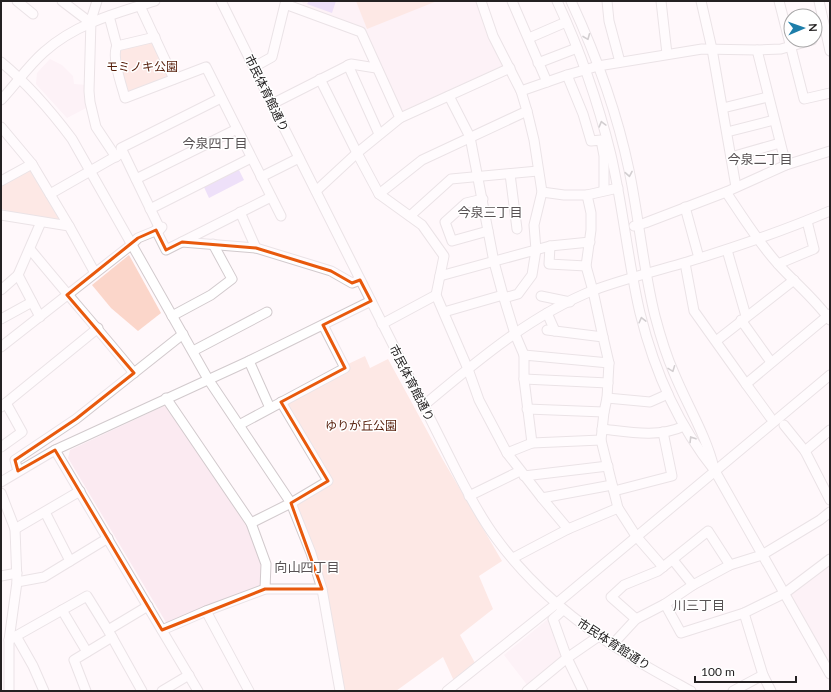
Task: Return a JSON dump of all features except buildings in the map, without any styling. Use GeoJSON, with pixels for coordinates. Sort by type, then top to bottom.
{"type":"FeatureCollection","features":[{"type":"Feature","properties":{"kind":"street"},"geometry":{"type":"LineString","coordinates":[[62,1],[87,20],[91,21]]}},
{"type":"Feature","properties":{"kind":"street"},"geometry":{"type":"LineString","coordinates":[[96,1],[91,21],[89,91],[96,127],[136,179],[159,229],[166,250],[271,197]]}},
{"type":"Feature","properties":{"kind":"street"},"geometry":{"type":"LineString","coordinates":[[1,100],[14,87],[19,78],[44,52],[66,35],[91,21],[155,1]]}},
{"type":"Feature","properties":{"kind":"street","name":"市民体育館通り"},"geometry":{"type":"LineString","coordinates":[[221,1],[382,324],[470,496],[496,538],[559,607],[612,645],[691,691]]}},
{"type":"Feature","properties":{"kind":"street"},"geometry":{"type":"LineString","coordinates":[[444,312],[518,294],[532,275],[536,250],[534,225],[542,192],[534,140],[521,91],[494,36],[481,1]]}},
{"type":"Feature","properties":{"kind":"street"},"geometry":{"type":"LineString","coordinates":[[512,1],[547,82]]}},
{"type":"Feature","properties":{"kind":"street"},"geometry":{"type":"LineString","coordinates":[[557,1],[585,69],[602,122],[618,188],[640,311],[650,350],[668,394],[684,426],[703,456],[715,471],[830,674]]}},
{"type":"Feature","properties":{"kind":"street"},"geometry":{"type":"LineString","coordinates":[[571,1],[598,66],[629,169],[655,314],[664,346],[674,374],[711,453],[715,471]]}},
{"type":"Feature","properties":{"kind":"street"},"geometry":{"type":"LineString","coordinates":[[607,1],[609,21],[620,62]]}},
{"type":"Feature","properties":{"kind":"street"},"geometry":{"type":"LineString","coordinates":[[661,1],[667,54]]}},
{"type":"Feature","properties":{"kind":"street"},"geometry":{"type":"LineString","coordinates":[[701,1],[712,49],[736,187]]}},
{"type":"Feature","properties":{"kind":"street"},"geometry":{"type":"LineString","coordinates":[[779,1],[783,16]]}},
{"type":"Feature","properties":{"kind":"street"},"geometry":{"type":"LineString","coordinates":[[819,1],[827,24],[826,35],[830,51]]}},
{"type":"Feature","properties":{"kind":"street"},"geometry":{"type":"LineString","coordinates":[[20,2],[33,14]]}},
{"type":"Feature","properties":{"kind":"street"},"geometry":{"type":"LineString","coordinates":[[254,67],[272,57],[285,4],[361,32],[376,68],[400,118]]}},
{"type":"Feature","properties":{"kind":"street"},"geometry":{"type":"LineString","coordinates":[[140,6],[174,79]]}},
{"type":"Feature","properties":{"kind":"street"},"geometry":{"type":"LineString","coordinates":[[109,16],[117,46],[114,51],[125,98],[206,67],[281,216]]}},
{"type":"Feature","properties":{"kind":"street"},"geometry":{"type":"LineString","coordinates":[[529,38],[566,22]]}},
{"type":"Feature","properties":{"kind":"street"},"geometry":{"type":"LineString","coordinates":[[117,46],[155,37]]}},
{"type":"Feature","properties":{"kind":"street"},"geometry":{"type":"LineString","coordinates":[[538,63],[577,48]]}},
{"type":"Feature","properties":{"kind":"street"},"geometry":{"type":"LineString","coordinates":[[521,91],[585,69],[667,54],[712,49],[756,50],[786,48]]}},
{"type":"Feature","properties":{"kind":"street"},"geometry":{"type":"LineString","coordinates":[[791,48],[804,99],[830,93]]}},
{"type":"Feature","properties":{"kind":"street"},"geometry":{"type":"LineString","coordinates":[[756,50],[786,165]]}},
{"type":"Feature","properties":{"kind":"street"},"geometry":{"type":"LineString","coordinates":[[1,62],[48,107],[72,139],[208,379],[291,502],[311,553],[322,589],[340,691]]}},
{"type":"Feature","properties":{"kind":"street"},"geometry":{"type":"LineString","coordinates":[[272,104],[348,65],[351,64],[376,68]]}},
{"type":"Feature","properties":{"kind":"street"},"geometry":{"type":"LineString","coordinates":[[348,65],[379,134]]}},
{"type":"Feature","properties":{"kind":"street"},"geometry":{"type":"LineString","coordinates":[[316,192],[357,153],[400,118],[510,68]]}},
{"type":"Feature","properties":{"kind":"street"},"geometry":{"type":"LineString","coordinates":[[567,74],[591,141],[601,140],[604,156],[604,190]]}},
{"type":"Feature","properties":{"kind":"street"},"geometry":{"type":"LineString","coordinates":[[320,79],[379,194],[422,225],[444,256],[436,295],[468,369],[479,400],[507,453],[568,529]]}},
{"type":"Feature","properties":{"kind":"street"},"geometry":{"type":"LineString","coordinates":[[449,96],[470,137],[479,177],[494,262],[503,297],[515,334],[524,355],[524,378],[532,443]]}},
{"type":"Feature","properties":{"kind":"street"},"geometry":{"type":"LineString","coordinates":[[723,108],[768,97]]}},
{"type":"Feature","properties":{"kind":"street"},"geometry":{"type":"LineString","coordinates":[[50,194],[119,155],[121,148],[221,98]]}},
{"type":"Feature","properties":{"kind":"street"},"geometry":{"type":"LineString","coordinates":[[379,194],[422,160],[527,111]]}},
{"type":"Feature","properties":{"kind":"street"},"geometry":{"type":"LineString","coordinates":[[727,132],[774,120]]}},
{"type":"Feature","properties":{"kind":"street"},"geometry":{"type":"LineString","coordinates":[[1,127],[32,164],[95,273]]}},
{"type":"Feature","properties":{"kind":"street"},"geometry":{"type":"LineString","coordinates":[[136,179],[237,129]]}},
{"type":"Feature","properties":{"kind":"street"},"geometry":{"type":"LineString","coordinates":[[731,157],[780,143]]}},
{"type":"Feature","properties":{"kind":"street"},"geometry":{"type":"LineString","coordinates":[[625,229],[726,192],[786,165],[830,151]]}},
{"type":"Feature","properties":{"kind":"street"},"geometry":{"type":"LineString","coordinates":[[150,209],[251,158]]}},
{"type":"Feature","properties":{"kind":"street"},"geometry":{"type":"LineString","coordinates":[[261,177],[299,158]]}},
{"type":"Feature","properties":{"kind":"street"},"geometry":{"type":"LineString","coordinates":[[1,181],[32,164]]}},
{"type":"Feature","properties":{"kind":"street"},"geometry":{"type":"LineString","coordinates":[[410,216],[451,179],[538,172]]}},
{"type":"Feature","properties":{"kind":"street"},"geometry":{"type":"LineString","coordinates":[[510,174],[518,205],[517,229]]}},
{"type":"Feature","properties":{"kind":"street"},"geometry":{"type":"LineString","coordinates":[[542,192],[564,195],[587,195],[618,188]]}},
{"type":"Feature","properties":{"kind":"street"},"geometry":{"type":"LineString","coordinates":[[726,192],[758,240],[778,264],[829,316],[746,384]]}},
{"type":"Feature","properties":{"kind":"street"},"geometry":{"type":"LineString","coordinates":[[587,195],[591,213],[591,230],[586,266],[593,290],[609,362],[608,398],[604,412],[601,440],[618,508],[636,536],[663,568]]}},
{"type":"Feature","properties":{"kind":"street"},"geometry":{"type":"LineString","coordinates":[[483,199],[466,203],[445,222],[452,241],[488,231]]}},
{"type":"Feature","properties":{"kind":"street"},"geometry":{"type":"LineString","coordinates":[[685,208],[699,258]]}},
{"type":"Feature","properties":{"kind":"street"},"geometry":{"type":"LineString","coordinates":[[424,406],[468,369],[515,334],[547,313],[593,290],[758,240],[830,211]]}},
{"type":"Feature","properties":{"kind":"street"},"geometry":{"type":"LineString","coordinates":[[240,212],[256,248]]}},
{"type":"Feature","properties":{"kind":"street"},"geometry":{"type":"LineString","coordinates":[[1,215],[68,226]]}},
{"type":"Feature","properties":{"kind":"street"},"geometry":{"type":"LineString","coordinates":[[778,264],[814,248],[807,221]]}},
{"type":"Feature","properties":{"kind":"street"},"geometry":{"type":"LineString","coordinates":[[1,290],[18,275],[41,222]]}},
{"type":"Feature","properties":{"kind":"street"},"geometry":{"type":"LineString","coordinates":[[1,347],[138,238],[159,229]]}},
{"type":"Feature","properties":{"kind":"street"},"geometry":{"type":"LineString","coordinates":[[182,242],[256,248],[331,271],[352,283],[360,280]]}},
{"type":"Feature","properties":{"kind":"street"},"geometry":{"type":"LineString","coordinates":[[440,276],[550,246],[590,242]]}},
{"type":"Feature","properties":{"kind":"street"},"geometry":{"type":"LineString","coordinates":[[172,316],[211,295],[232,279],[213,244]]}},
{"type":"Feature","properties":{"kind":"street"},"geometry":{"type":"LineString","coordinates":[[550,246],[549,264],[586,266]]}},
{"type":"Feature","properties":{"kind":"street"},"geometry":{"type":"LineString","coordinates":[[30,249],[68,295],[98,328],[134,373]]}},
{"type":"Feature","properties":{"kind":"street"},"geometry":{"type":"LineString","coordinates":[[726,250],[744,318],[771,362]]}},
{"type":"Feature","properties":{"kind":"street"},"geometry":{"type":"LineString","coordinates":[[685,262],[694,311],[770,417]]}},
{"type":"Feature","properties":{"kind":"street"},"geometry":{"type":"LineString","coordinates":[[18,275],[40,317]]}},
{"type":"Feature","properties":{"kind":"street"},"geometry":{"type":"LineString","coordinates":[[716,341],[794,280]]}},
{"type":"Feature","properties":{"kind":"street"},"geometry":{"type":"LineString","coordinates":[[382,324],[436,295]]}},
{"type":"Feature","properties":{"kind":"street"},"geometry":{"type":"LineString","coordinates":[[540,296],[570,302]]}},
{"type":"Feature","properties":{"kind":"street"},"geometry":{"type":"LineString","coordinates":[[1,482],[55,450],[249,361],[371,301]]}},
{"type":"Feature","properties":{"kind":"street"},"geometry":{"type":"LineString","coordinates":[[1,319],[32,302]]}},
{"type":"Feature","properties":{"kind":"street"},"geometry":{"type":"LineString","coordinates":[[192,351],[267,312]]}},
{"type":"Feature","properties":{"kind":"street"},"geometry":{"type":"LineString","coordinates":[[547,313],[551,330],[603,337]]}},
{"type":"Feature","properties":{"kind":"street"},"geometry":{"type":"LineString","coordinates":[[239,425],[345,368],[323,325]]}},
{"type":"Feature","properties":{"kind":"street"},"geometry":{"type":"LineString","coordinates":[[1,447],[22,432],[4,405],[98,328]]}},
{"type":"Feature","properties":{"kind":"street"},"geometry":{"type":"LineString","coordinates":[[18,471],[15,460],[76,419],[183,334]]}},
{"type":"Feature","properties":{"kind":"street"},"geometry":{"type":"LineString","coordinates":[[524,355],[609,362]]}},
{"type":"Feature","properties":{"kind":"street"},"geometry":{"type":"LineString","coordinates":[[249,361],[270,408]]}},
{"type":"Feature","properties":{"kind":"street"},"geometry":{"type":"LineString","coordinates":[[447,691],[559,607],[636,536],[830,375]]}},
{"type":"Feature","properties":{"kind":"street"},"geometry":{"type":"LineString","coordinates":[[524,378],[608,383]]}},
{"type":"Feature","properties":{"kind":"street"},"geometry":{"type":"LineString","coordinates":[[608,398],[650,402],[668,394]]}},
{"type":"Feature","properties":{"kind":"street"},"geometry":{"type":"LineString","coordinates":[[166,398],[251,523],[266,564],[265,589]]}},
{"type":"Feature","properties":{"kind":"street"},"geometry":{"type":"LineString","coordinates":[[251,523],[328,481],[281,402]]}},
{"type":"Feature","properties":{"kind":"street"},"geometry":{"type":"LineString","coordinates":[[527,409],[604,412]]}},
{"type":"Feature","properties":{"kind":"street"},"geometry":{"type":"LineString","coordinates":[[784,425],[806,450],[830,500]]}},
{"type":"Feature","properties":{"kind":"street"},"geometry":{"type":"LineString","coordinates":[[602,429],[645,434],[677,430],[684,426]]}},
{"type":"Feature","properties":{"kind":"street"},"geometry":{"type":"LineString","coordinates":[[806,450],[830,430]]}},
{"type":"Feature","properties":{"kind":"street"},"geometry":{"type":"LineString","coordinates":[[542,498],[613,488],[672,476],[663,432]]}},
{"type":"Feature","properties":{"kind":"street"},"geometry":{"type":"LineString","coordinates":[[507,453],[532,443],[601,440]]}},
{"type":"Feature","properties":{"kind":"street"},"geometry":{"type":"LineString","coordinates":[[55,450],[198,691]]}},
{"type":"Feature","properties":{"kind":"street"},"geometry":{"type":"LineString","coordinates":[[470,496],[522,473],[608,466]]}},
{"type":"Feature","properties":{"kind":"street"},"geometry":{"type":"LineString","coordinates":[[15,529],[80,491]]}},
{"type":"Feature","properties":{"kind":"street"},"geometry":{"type":"LineString","coordinates":[[1,493],[15,529],[17,578],[9,691]]}},
{"type":"Feature","properties":{"kind":"street"},"geometry":{"type":"LineString","coordinates":[[513,558],[568,529],[618,508]]}},
{"type":"Feature","properties":{"kind":"street"},"geometry":{"type":"LineString","coordinates":[[45,512],[70,561]]}},
{"type":"Feature","properties":{"kind":"street"},"geometry":{"type":"LineString","coordinates":[[612,645],[636,619],[665,604],[693,585],[730,565],[762,555],[820,520],[830,512]]}},
{"type":"Feature","properties":{"kind":"street"},"geometry":{"type":"LineString","coordinates":[[636,619],[611,597],[624,585],[663,568],[708,531],[730,565]]}},
{"type":"Feature","properties":{"kind":"street"},"geometry":{"type":"LineString","coordinates":[[1,576],[17,578],[44,577],[108,538]]}},
{"type":"Feature","properties":{"kind":"street"},"geometry":{"type":"LineString","coordinates":[[665,604],[681,633],[744,613],[785,593],[830,559]]}},
{"type":"Feature","properties":{"kind":"street"},"geometry":{"type":"LineString","coordinates":[[673,560],[693,585]]}},
{"type":"Feature","properties":{"kind":"street"},"geometry":{"type":"LineString","coordinates":[[162,630],[206,611],[265,589],[322,589]]}},
{"type":"Feature","properties":{"kind":"street"},"geometry":{"type":"LineString","coordinates":[[13,638],[87,596],[110,633],[142,691]]}},
{"type":"Feature","properties":{"kind":"street"},"geometry":{"type":"LineString","coordinates":[[86,691],[74,660],[87,652],[110,633],[148,606]]}},
{"type":"Feature","properties":{"kind":"street"},"geometry":{"type":"LineString","coordinates":[[559,607],[553,619],[567,658],[583,691]]}},
{"type":"Feature","properties":{"kind":"street"},"geometry":{"type":"LineString","coordinates":[[62,610],[87,652]]}},
{"type":"Feature","properties":{"kind":"street"},"geometry":{"type":"LineString","coordinates":[[206,611],[249,691]]}},
{"type":"Feature","properties":{"kind":"street"},"geometry":{"type":"LineString","coordinates":[[744,613],[763,676],[771,691]]}},
{"type":"Feature","properties":{"kind":"street"},"geometry":{"type":"LineString","coordinates":[[528,690],[567,658],[599,636]]}},
{"type":"Feature","properties":{"kind":"street"},"geometry":{"type":"LineString","coordinates":[[13,638],[33,666],[44,691]]}},
{"type":"Feature","properties":{"kind":"street"},"geometry":{"type":"LineString","coordinates":[[162,691],[189,675]]}},
{"type":"Feature","properties":{"kind":"street"},"geometry":{"type":"LineString","coordinates":[[733,691],[763,676]]}},
{"type":"Feature","properties":{"kind":"highlighted area"},"geometry":{"type":"Polygon","coordinates":[[[156,230],[166,250],[182,242],[256,248],[331,271],[352,283],[360,280],[371,301],[323,325],[345,368],[281,402],[328,481],[291,503],[322,589],[265,589],[162,630],[55,450],[18,471],[15,460],[76,419],[134,373],[67,295],[138,238],[156,230]]]}},
{"type":"Feature","properties":{"kind":"shaded area"},"geometry":{"type":"Polygon","coordinates":[[[302,1],[476,1],[490,36],[504,65],[401,112],[363,30],[304,8],[302,1]]]}},
{"type":"Feature","properties":{"kind":"shaded area"},"geometry":{"type":"Polygon","coordinates":[[[309,1],[336,1],[332,13],[307,4],[309,1]]]}},
{"type":"Feature","properties":{"kind":"shaded area"},"geometry":{"type":"Polygon","coordinates":[[[50,59],[62,65],[73,76],[74,84],[87,85],[88,107],[67,118],[36,84],[37,73],[50,59]]]}},
{"type":"Feature","properties":{"kind":"shaded area"},"geometry":{"type":"Polygon","coordinates":[[[238,168],[244,180],[209,198],[203,185],[238,168]]]}},
{"type":"Feature","properties":{"kind":"shaded area"},"geometry":{"type":"Polygon","coordinates":[[[164,406],[169,406],[252,532],[262,565],[262,583],[260,586],[167,624],[68,458],[70,450],[164,406]]]}},
{"type":"Feature","properties":{"kind":"shaded area"},"geometry":{"type":"Polygon","coordinates":[[[830,562],[830,663],[791,595],[791,592],[830,562]]]}},
{"type":"Feature","properties":{"kind":"shaded area"},"geometry":{"type":"Polygon","coordinates":[[[548,619],[551,619],[565,656],[528,686],[504,655],[548,619]]]}},
{"type":"Feature","properties":{"kind":"green space"},"geometry":{"type":"Polygon","coordinates":[[[356,1],[437,1],[367,29],[356,1]]]}},
{"type":"Feature","properties":{"kind":"green space","name":"モミノキ公園"},"geometry":{"type":"Polygon","coordinates":[[[150,41],[154,43],[169,79],[130,93],[126,92],[117,53],[150,41]]]}},
{"type":"Feature","properties":{"kind":"green space"},"geometry":{"type":"Polygon","coordinates":[[[31,169],[63,220],[50,222],[1,209],[1,186],[31,169]]]}},
{"type":"Feature","properties":{"kind":"green space"},"geometry":{"type":"Polygon","coordinates":[[[129,255],[161,313],[138,331],[111,308],[92,285],[129,255]]]}},
{"type":"Feature","properties":{"kind":"green space","name":"ゆりが丘公園"},"geometry":{"type":"Polygon","coordinates":[[[365,356],[370,368],[388,359],[443,460],[502,561],[479,576],[493,609],[460,635],[475,663],[454,681],[443,657],[396,691],[343,691],[324,585],[295,504],[331,481],[288,406],[288,402],[349,371],[346,365],[365,356]]]}},
{"type":"Feature","properties":{"kind":"district","name":"今泉四丁目"},"geometry":{"type":"Point","coordinates":[215,143]}},
{"type":"Feature","properties":{"kind":"district","name":"今泉二丁目"},"geometry":{"type":"Point","coordinates":[760,159]}},
{"type":"Feature","properties":{"kind":"district","name":"今泉三丁目"},"geometry":{"type":"Point","coordinates":[490,212]}},
{"type":"Feature","properties":{"kind":"district","name":"向山四丁目"},"geometry":{"type":"Point","coordinates":[307,567]}},
{"type":"Feature","properties":{"kind":"district","name":"川三丁目"},"geometry":{"type":"Point","coordinates":[699,605]}}]}
